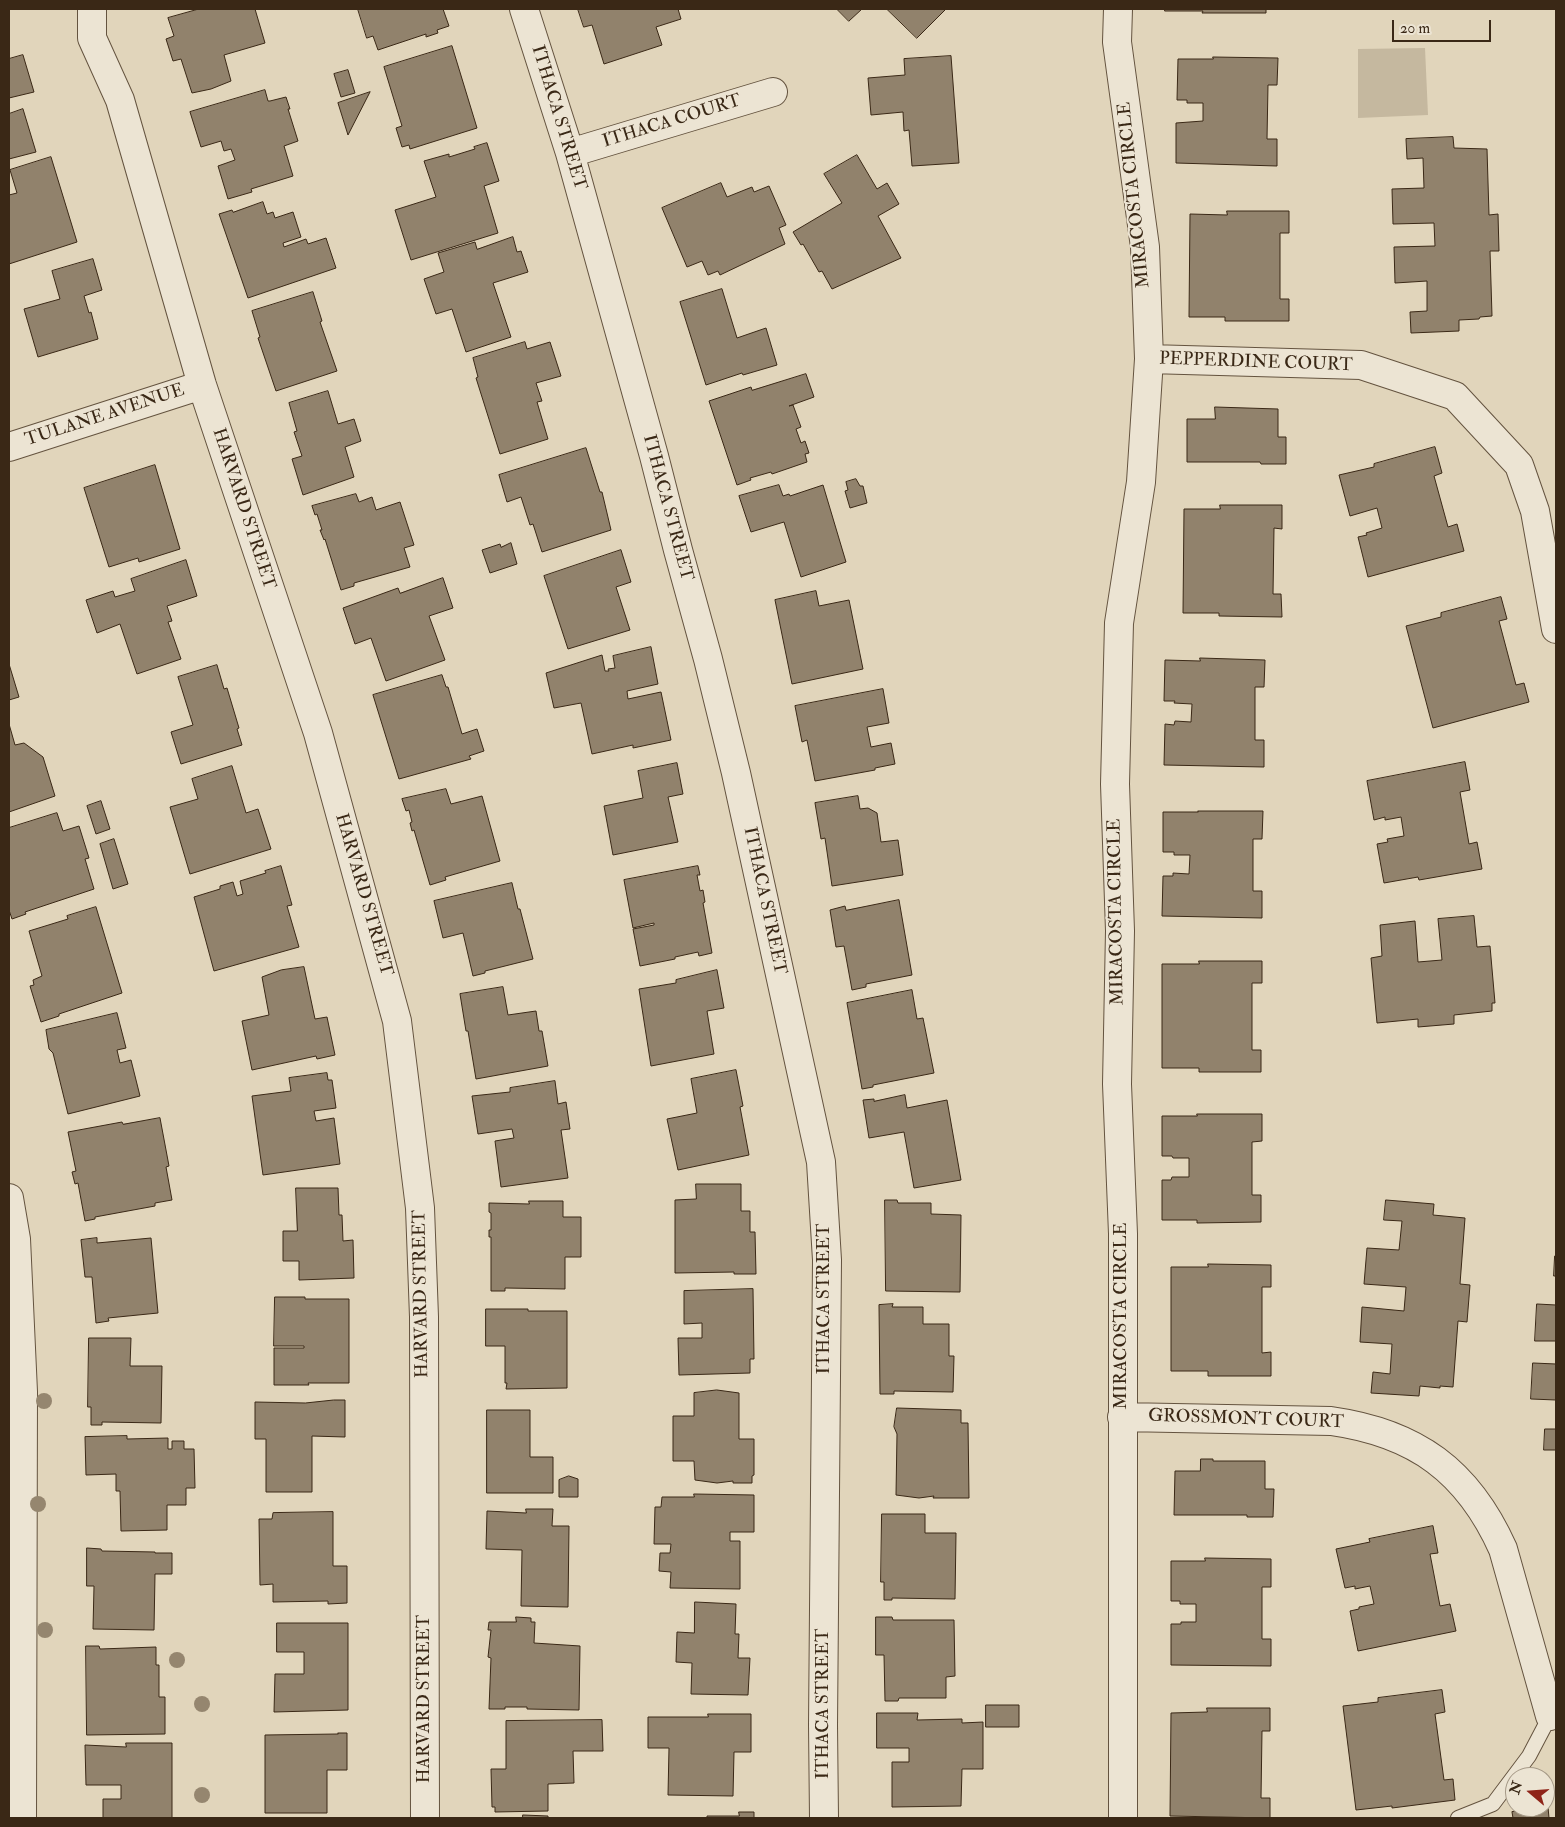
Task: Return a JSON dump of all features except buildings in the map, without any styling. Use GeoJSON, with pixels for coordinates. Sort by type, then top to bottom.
{"type":"FeatureCollection","features":[{"type":"Feature","properties":{"kind":"street","name":"HARVARD STREET"},"geometry":{"type":"LineString","coordinates":[[92,9],[92,38],[120,100],[202,385],[318,733],[397,1021],[412,1128],[420,1208],[424,1317],[426,1818]]}},
{"type":"Feature","properties":{"kind":"street","name":"ITHACA STREET"},"geometry":{"type":"LineString","coordinates":[[524,9],[570,153],[654,456],[728,734],[821,1162],[826,1260],[824,1818]]}},
{"type":"Feature","properties":{"kind":"street","name":"MIRACOSTA CIRCLE"},"geometry":{"type":"LineString","coordinates":[[1118,9],[1117,42],[1145,247],[1149,360],[1142,482],[1119,623],[1114,784],[1120,931],[1117,1084],[1123,1234],[1123,1818]]}},
{"type":"Feature","properties":{"kind":"street","name":"ITHACA COURT"},"geometry":{"type":"LineString","coordinates":[[570,153],[773,92]]}},
{"type":"Feature","properties":{"kind":"street","name":"PEPPERDINE COURT"},"geometry":{"type":"LineString","coordinates":[[1149,360],[1362,366],[1455,396],[1519,465],[1535,510],[1556,629]]}},
{"type":"Feature","properties":{"kind":"street","name":"TULANE AVENUE"},"geometry":{"type":"LineString","coordinates":[[9,447],[202,385]]}},
{"type":"Feature","properties":{"kind":"street"},"geometry":{"type":"LineString","coordinates":[[9,1198],[23,1392],[22,1818]]}},
{"type":"Feature","properties":{"kind":"street","name":"GROSSMONT COURT"},"geometry":{"type":"LineString","coordinates":[[1122,1417],[1331,1421],[1358,1424],[1407,1442],[1429,1455],[1469,1491],[1494,1528],[1503,1549],[1550,1716]]}},
{"type":"Feature","properties":{"kind":"lane"},"geometry":{"type":"LineString","coordinates":[[1458,1818],[1493,1804],[1529,1756],[1550,1716]]}},
{"type":"Feature","properties":{"kind":"shaded area"},"geometry":{"type":"Polygon","coordinates":[[[1425,48],[1428,115],[1358,118],[1358,49],[1425,48]]]}}]}
